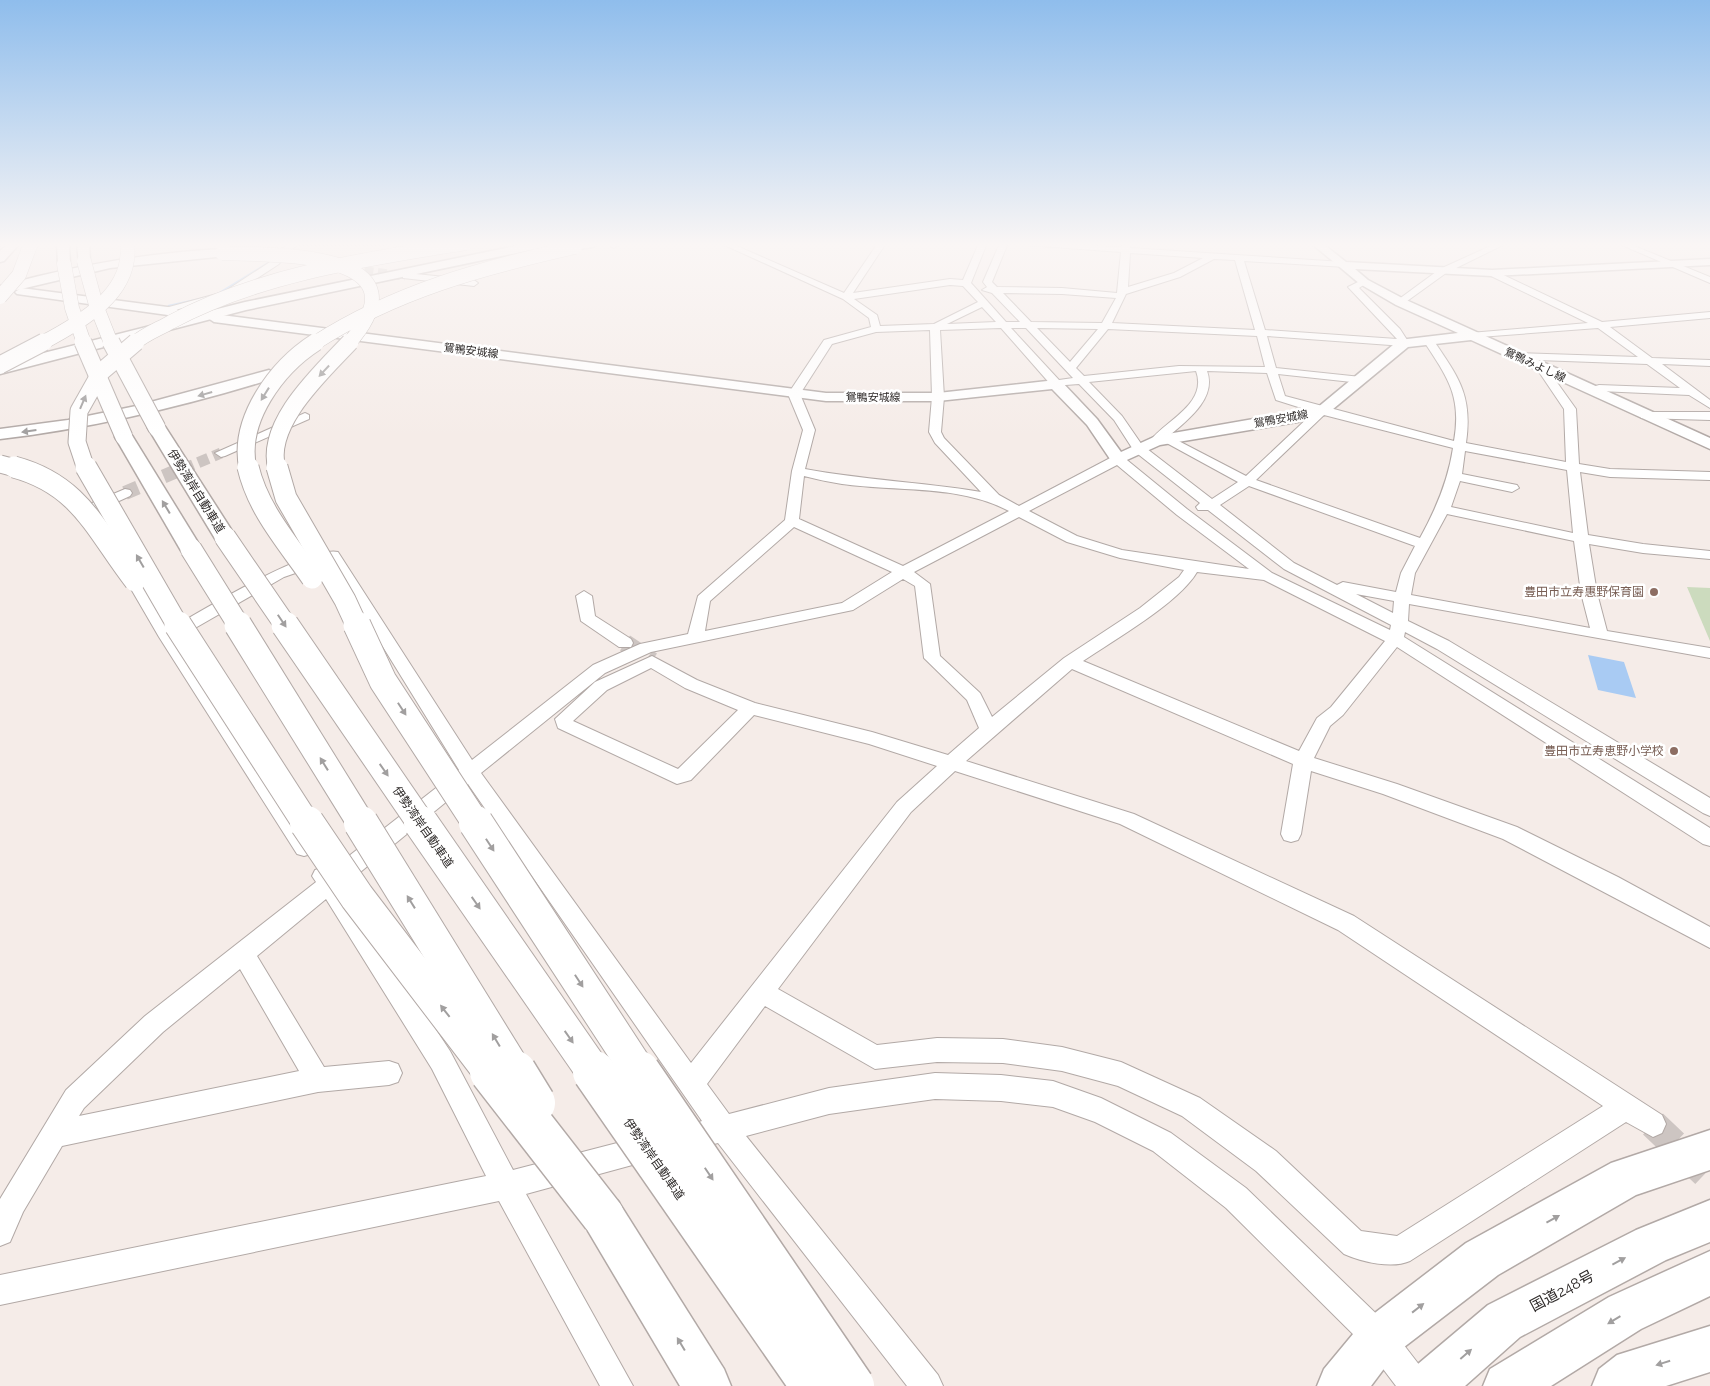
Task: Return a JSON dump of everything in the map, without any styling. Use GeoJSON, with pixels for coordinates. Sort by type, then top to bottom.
{"type":"FeatureCollection","features":[{"type":"Feature","properties":{"kind":"highway"},"geometry":{"type":"LineString","coordinates":[[73,308],[78,328],[124,437],[191,549],[427,928],[707,1386]]}},
{"type":"Feature","properties":{"kind":"highway"},"geometry":{"type":"LineString","coordinates":[[0,363],[46,341],[94,308]]}},
{"type":"Feature","properties":{"kind":"highway","name":"伊勢湾岸自動車道"},"geometry":{"type":"LineString","coordinates":[[97,308],[134,389],[225,537],[344,714],[812,1386]]}},
{"type":"Feature","properties":{"kind":"highway"},"geometry":{"type":"LineString","coordinates":[[179,643],[97,488],[79,449],[76,428],[79,410],[87,393],[106,368],[129,348],[172,322],[203,308]]}},
{"type":"Feature","properties":{"kind":"highway"},"geometry":{"type":"LineString","coordinates":[[0,363],[219,308]]}},
{"type":"Feature","properties":{"kind":"highway"},"geometry":{"type":"LineString","coordinates":[[0,369],[243,308]]}},
{"type":"Feature","properties":{"kind":"highway"},"geometry":{"type":"LineString","coordinates":[[371,308],[370,314],[353,339],[302,394],[288,414],[279,431],[275,460],[286,498],[344,600],[383,681]]}},
{"type":"Feature","properties":{"kind":"highway"},"geometry":{"type":"LineString","coordinates":[[377,308],[362,314],[320,340],[304,353],[275,381],[259,404],[251,423],[246,446],[248,470],[257,494],[383,681],[611,1029],[853,1386]]}},
{"type":"Feature","properties":{"kind":"highway"},"geometry":{"type":"LineString","coordinates":[[0,434],[101,420],[200,396],[268,375],[345,342],[408,308]]}},
{"type":"Feature","properties":{"kind":"highway"},"geometry":{"type":"LineString","coordinates":[[0,463],[42,476],[60,486],[78,501],[356,895],[603,1216]]}},
{"type":"Feature","properties":{"kind":"highway"},"geometry":{"type":"LineString","coordinates":[[1341,1386],[1379,1338],[1482,1259],[1626,1178],[1710,1150]]}},
{"type":"Feature","properties":{"kind":"highway","name":"国道248号"},"geometry":{"type":"LineString","coordinates":[[1429,1386],[1504,1321],[1650,1245],[1710,1221]]}},
{"type":"Feature","properties":{"kind":"highway"},"geometry":{"type":"LineString","coordinates":[[1507,1386],[1625,1313],[1699,1278]]}},
{"type":"Feature","properties":{"kind":"highway"},"geometry":{"type":"LineString","coordinates":[[1616,1386],[1634,1372],[1710,1349]]}},
{"type":"Feature","properties":{"kind":"main road"},"geometry":{"type":"LineString","coordinates":[[143,308],[169,311]]}},
{"type":"Feature","properties":{"kind":"main road","name":"鴛鴨みよし線"},"geometry":{"type":"LineString","coordinates":[[1412,308],[1542,369],[1710,444]]}},
{"type":"Feature","properties":{"kind":"main road","name":"鴛鴨安城線"},"geometry":{"type":"LineString","coordinates":[[214,318],[826,397],[938,397],[1058,384]]}},
{"type":"Feature","properties":{"kind":"main road"},"geometry":{"type":"LineString","coordinates":[[1400,337],[1428,340],[1470,336]]}},
{"type":"Feature","properties":{"kind":"main road","name":"鴛鴨安城線"},"geometry":{"type":"LineString","coordinates":[[1129,453],[1162,440],[1322,411],[1361,380],[1400,337]]}},
{"type":"Feature","properties":{"kind":"main road"},"geometry":{"type":"LineString","coordinates":[[1058,384],[1092,422],[1129,453]]}},
{"type":"Feature","properties":{"kind":"street"},"geometry":{"type":"LineString","coordinates":[[169,311],[180,308]]}},
{"type":"Feature","properties":{"kind":"street"},"geometry":{"type":"LineString","coordinates":[[860,308],[874,318],[876,329]]}},
{"type":"Feature","properties":{"kind":"street"},"geometry":{"type":"LineString","coordinates":[[936,328],[974,308]]}},
{"type":"Feature","properties":{"kind":"street"},"geometry":{"type":"LineString","coordinates":[[988,308],[1058,384],[1201,369],[1271,370],[1361,380]]}},
{"type":"Feature","properties":{"kind":"street"},"geometry":{"type":"LineString","coordinates":[[1009,308],[1118,418],[1129,453],[1182,512],[1274,577],[1398,631],[1444,645],[1508,682],[1710,808]]}},
{"type":"Feature","properties":{"kind":"street"},"geometry":{"type":"LineString","coordinates":[[1070,368],[1089,347],[1116,308]]}},
{"type":"Feature","properties":{"kind":"street"},"geometry":{"type":"LineString","coordinates":[[1254,308],[1280,398],[1322,411],[1460,446],[1573,467],[1610,473],[1710,476]]}},
{"type":"Feature","properties":{"kind":"street"},"geometry":{"type":"LineString","coordinates":[[1372,308],[1400,337]]}},
{"type":"Feature","properties":{"kind":"street"},"geometry":{"type":"LineString","coordinates":[[1565,308],[1601,325],[1710,405]]}},
{"type":"Feature","properties":{"kind":"street"},"geometry":{"type":"LineString","coordinates":[[1470,336],[1710,315]]}},
{"type":"Feature","properties":{"kind":"street"},"geometry":{"type":"LineString","coordinates":[[696,638],[703,600],[792,522],[798,470],[809,430],[794,394],[828,342],[876,329],[1025,324],[1102,328],[1203,329],[1333,338],[1400,337]]}},
{"type":"Feature","properties":{"kind":"street"},"geometry":{"type":"LineString","coordinates":[[1330,327],[1333,338]]}},
{"type":"Feature","properties":{"kind":"street"},"geometry":{"type":"LineString","coordinates":[[936,328],[938,397],[935,432],[938,440],[994,498],[1072,539],[1120,554],[1193,567],[1323,583],[1600,635],[1710,653]]}},
{"type":"Feature","properties":{"kind":"street"},"geometry":{"type":"LineString","coordinates":[[1378,330],[1400,337]]}},
{"type":"Feature","properties":{"kind":"street"},"geometry":{"type":"LineString","coordinates":[[1290,834],[1302,761],[1323,722],[1337,711],[1398,631],[1408,573],[1443,509],[1455,476],[1464,418],[1455,382],[1428,340]]}},
{"type":"Feature","properties":{"kind":"street"},"geometry":{"type":"LineString","coordinates":[[1514,356],[1710,363]]}},
{"type":"Feature","properties":{"kind":"street"},"geometry":{"type":"LineString","coordinates":[[1201,369],[1205,375],[1205,386],[1182,421],[1162,440],[1246,481],[1423,544]]}},
{"type":"Feature","properties":{"kind":"street"},"geometry":{"type":"LineString","coordinates":[[1542,369],[1570,410],[1573,467],[1581,538],[1589,593],[1600,635]]}},
{"type":"Feature","properties":{"kind":"street"},"geometry":{"type":"LineString","coordinates":[[1589,390],[1599,388],[1693,392]]}},
{"type":"Feature","properties":{"kind":"street"},"geometry":{"type":"LineString","coordinates":[[1182,512],[1212,505],[1246,481],[1322,411]]}},
{"type":"Feature","properties":{"kind":"street"},"geometry":{"type":"LineString","coordinates":[[1646,416],[1656,414],[1710,416]]}},
{"type":"Feature","properties":{"kind":"street"},"geometry":{"type":"LineString","coordinates":[[221,453],[305,417]]}},
{"type":"Feature","properties":{"kind":"street"},"geometry":{"type":"LineString","coordinates":[[1129,453],[1212,505],[1289,566],[1323,583],[1398,631],[1441,666],[1710,838]]}},
{"type":"Feature","properties":{"kind":"street"},"geometry":{"type":"LineString","coordinates":[[0,1232],[13,1202],[75,1099],[154,1024],[599,669],[646,648],[847,607],[903,572],[1129,453]]}},
{"type":"Feature","properties":{"kind":"street"},"geometry":{"type":"LineString","coordinates":[[0,463],[47,475],[59,481],[90,509],[179,643],[329,885],[441,1060],[506,1186],[617,1386]]}},
{"type":"Feature","properties":{"kind":"street"},"geometry":{"type":"LineString","coordinates":[[798,470],[842,480],[921,486],[994,498]]}},
{"type":"Feature","properties":{"kind":"street"},"geometry":{"type":"LineString","coordinates":[[1455,476],[1512,488]]}},
{"type":"Feature","properties":{"kind":"street"},"geometry":{"type":"LineString","coordinates":[[90,509],[125,493]]}},
{"type":"Feature","properties":{"kind":"street"},"geometry":{"type":"LineString","coordinates":[[1443,509],[1581,538],[1690,554],[1710,555]]}},
{"type":"Feature","properties":{"kind":"street"},"geometry":{"type":"LineString","coordinates":[[792,522],[903,572],[922,584],[932,658],[974,697],[989,729]]}},
{"type":"Feature","properties":{"kind":"street"},"geometry":{"type":"LineString","coordinates":[[179,643],[279,574],[332,555],[470,772],[691,1084],[723,1128],[927,1386]]}},
{"type":"Feature","properties":{"kind":"street"},"geometry":{"type":"LineString","coordinates":[[691,1084],[904,807],[989,729],[1070,662],[1146,611],[1185,580],[1193,567]]}},
{"type":"Feature","properties":{"kind":"street"},"geometry":{"type":"LineString","coordinates":[[584,596],[587,618],[625,643]]}},
{"type":"Feature","properties":{"kind":"street"},"geometry":{"type":"LineString","coordinates":[[750,708],[684,775],[677,777],[564,724],[564,719],[601,686],[652,661],[690,684],[750,708],[872,738],[1127,819],[1346,923],[1654,1124]]}},
{"type":"Feature","properties":{"kind":"street"},"geometry":{"type":"LineString","coordinates":[[1070,662],[1302,761],[1390,789],[1510,833],[1610,882],[1710,938]]}},
{"type":"Feature","properties":{"kind":"street"},"geometry":{"type":"LineString","coordinates":[[243,954],[318,1080]]}},
{"type":"Feature","properties":{"kind":"street"},"geometry":{"type":"LineString","coordinates":[[762,992],[876,1057],[937,1050],[1003,1051],[1062,1059],[1121,1074],[1191,1107],[1266,1161],[1354,1244],[1400,1251],[1627,1106]]}},
{"type":"Feature","properties":{"kind":"street"},"geometry":{"type":"LineString","coordinates":[[52,1135],[318,1080],[388,1073]]}},
{"type":"Feature","properties":{"kind":"street"},"geometry":{"type":"LineString","coordinates":[[0,1290],[506,1186],[829,1101],[935,1086],[1000,1088],[1052,1094],[1101,1110],[1162,1142],[1236,1198],[1379,1338],[1416,1386]]}},
{"type":"Feature","properties":{"kind":"green space"},"geometry":{"type":"Polygon","coordinates":[[[1687,587],[1710,588],[1710,641],[1687,587]]]}},
{"type":"Feature","properties":{"kind":"water"},"geometry":{"type":"Polygon","coordinates":[[[1588,655],[1624,662],[1636,698],[1598,690],[1588,655]]]}},
{"type":"Feature","properties":{"kind":"tunnel"},"geometry":{"type":"LineString","coordinates":[[183,469],[221,453]]}},
{"type":"Feature","properties":{"kind":"tunnel"},"geometry":{"type":"LineString","coordinates":[[125,493],[186,467]]}},
{"type":"Feature","properties":{"kind":"tunnel"},"geometry":{"type":"LineString","coordinates":[[625,643],[652,661]]}},
{"type":"Feature","properties":{"kind":"tunnel"},"geometry":{"type":"LineString","coordinates":[[1653,1124],[1710,1178]]}},
{"type":"Feature","properties":{"kind":"place","name":"豊田市立寿惠野保育園"},"geometry":{"type":"Point","coordinates":[1654,592]}},
{"type":"Feature","properties":{"kind":"place","name":"豊田市立寿恵野小学校"},"geometry":{"type":"Point","coordinates":[1674,751]}}]}
